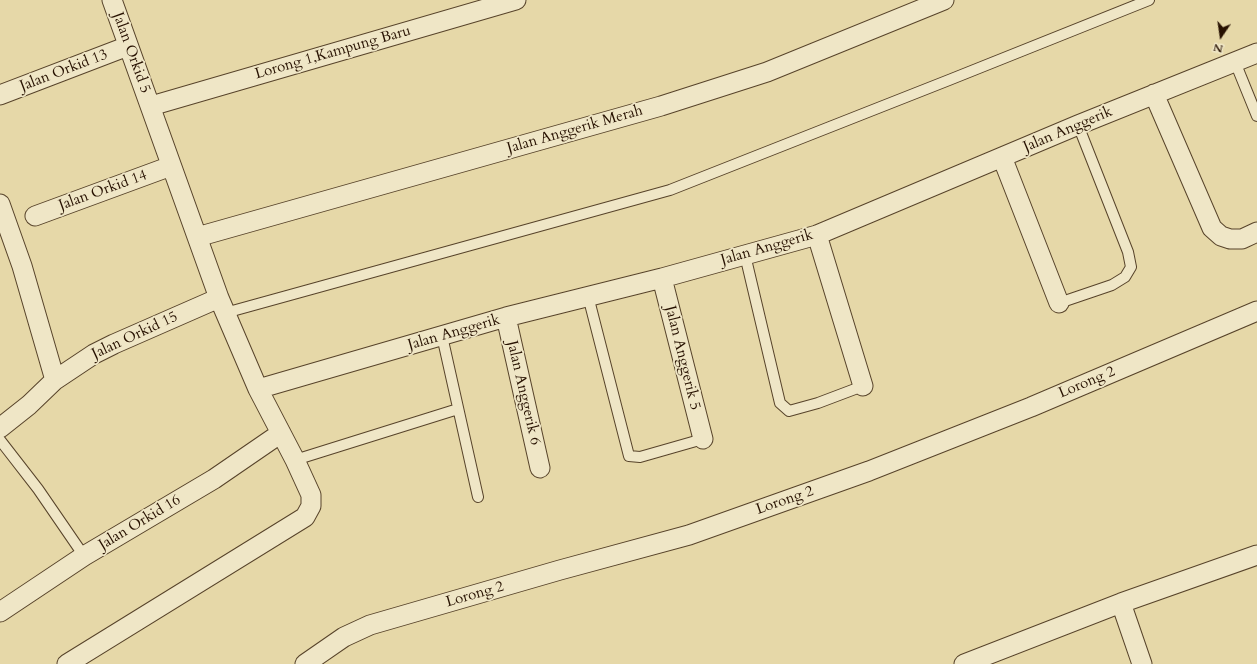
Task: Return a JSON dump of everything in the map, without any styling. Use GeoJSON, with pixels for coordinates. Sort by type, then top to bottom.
{"type":"FeatureCollection","features":[{"type":"Feature","properties":{"kind":"street","name":"Jalan Orkid 5"},"geometry":{"type":"LineString","coordinates":[[67,664],[305,517],[311,506],[311,495],[295,460],[258,389],[222,306],[112,0]]}},
{"type":"Feature","properties":{"kind":"street","name":"Lorong 1,Kampung Baru"},"geometry":{"type":"LineString","coordinates":[[150,106],[516,0]]}},
{"type":"Feature","properties":{"kind":"street","name":"Jalan Anggerik Merah"},"geometry":{"type":"LineString","coordinates":[[197,237],[668,104],[767,72],[944,0]]}},
{"type":"Feature","properties":{"kind":"street","name":"Jalan Orkid 13"},"geometry":{"type":"LineString","coordinates":[[0,95],[128,46]]}},
{"type":"Feature","properties":{"kind":"street","name":"Jalan Anggerik"},"geometry":{"type":"LineString","coordinates":[[258,389],[506,318],[662,278],[817,235],[1078,125],[1257,53]]}},
{"type":"Feature","properties":{"kind":"street"},"geometry":{"type":"LineString","coordinates":[[1154,94],[1212,228],[1221,236],[1230,239],[1242,239],[1257,232]]}},
{"type":"Feature","properties":{"kind":"street"},"geometry":{"type":"LineString","coordinates":[[1002,157],[1059,303]]}},
{"type":"Feature","properties":{"kind":"street","name":"Jalan Orkid 14"},"geometry":{"type":"LineString","coordinates":[[35,216],[171,166]]}},
{"type":"Feature","properties":{"kind":"street"},"geometry":{"type":"LineString","coordinates":[[0,204],[22,266],[55,380]]}},
{"type":"Feature","properties":{"kind":"street"},"geometry":{"type":"LineString","coordinates":[[817,235],[863,386]]}},
{"type":"Feature","properties":{"kind":"street","name":"Jalan Anggerik 5"},"geometry":{"type":"LineString","coordinates":[[662,278],[703,439]]}},
{"type":"Feature","properties":{"kind":"street","name":"Jalan Orkid 15"},"geometry":{"type":"LineString","coordinates":[[0,428],[29,405],[55,380],[94,354],[114,344],[222,306]]}},
{"type":"Feature","properties":{"kind":"street","name":"Lorong 2"},"geometry":{"type":"LineString","coordinates":[[305,664],[344,637],[370,625],[560,570],[689,535],[869,471],[1031,407],[1257,311]]}},
{"type":"Feature","properties":{"kind":"street","name":"Jalan Anggerik 6"},"geometry":{"type":"LineString","coordinates":[[506,318],[540,468]]}},
{"type":"Feature","properties":{"kind":"street","name":"Jalan Orkid 16"},"geometry":{"type":"LineString","coordinates":[[0,612],[84,556],[214,479],[281,433]]}},
{"type":"Feature","properties":{"kind":"street"},"geometry":{"type":"LineString","coordinates":[[964,664],[1121,603],[1257,555]]}},
{"type":"Feature","properties":{"kind":"street"},"geometry":{"type":"LineString","coordinates":[[1121,603],[1142,664]]}},
{"type":"Feature","properties":{"kind":"lane"},"geometry":{"type":"LineString","coordinates":[[222,306],[670,190],[1149,0]]}},
{"type":"Feature","properties":{"kind":"lane"},"geometry":{"type":"LineString","coordinates":[[1235,62],[1257,116]]}},
{"type":"Feature","properties":{"kind":"lane"},"geometry":{"type":"LineString","coordinates":[[1059,303],[1112,285],[1125,277],[1131,266],[1128,252],[1078,125]]}},
{"type":"Feature","properties":{"kind":"lane"},"geometry":{"type":"LineString","coordinates":[[745,255],[780,403],[789,411],[818,403],[863,386]]}},
{"type":"Feature","properties":{"kind":"lane"},"geometry":{"type":"LineString","coordinates":[[588,296],[629,456],[640,457],[703,439]]}},
{"type":"Feature","properties":{"kind":"lane"},"geometry":{"type":"LineString","coordinates":[[442,336],[478,497]]}},
{"type":"Feature","properties":{"kind":"lane"},"geometry":{"type":"LineString","coordinates":[[295,460],[458,409]]}},
{"type":"Feature","properties":{"kind":"lane"},"geometry":{"type":"LineString","coordinates":[[0,440],[38,489],[84,556]]}}]}
